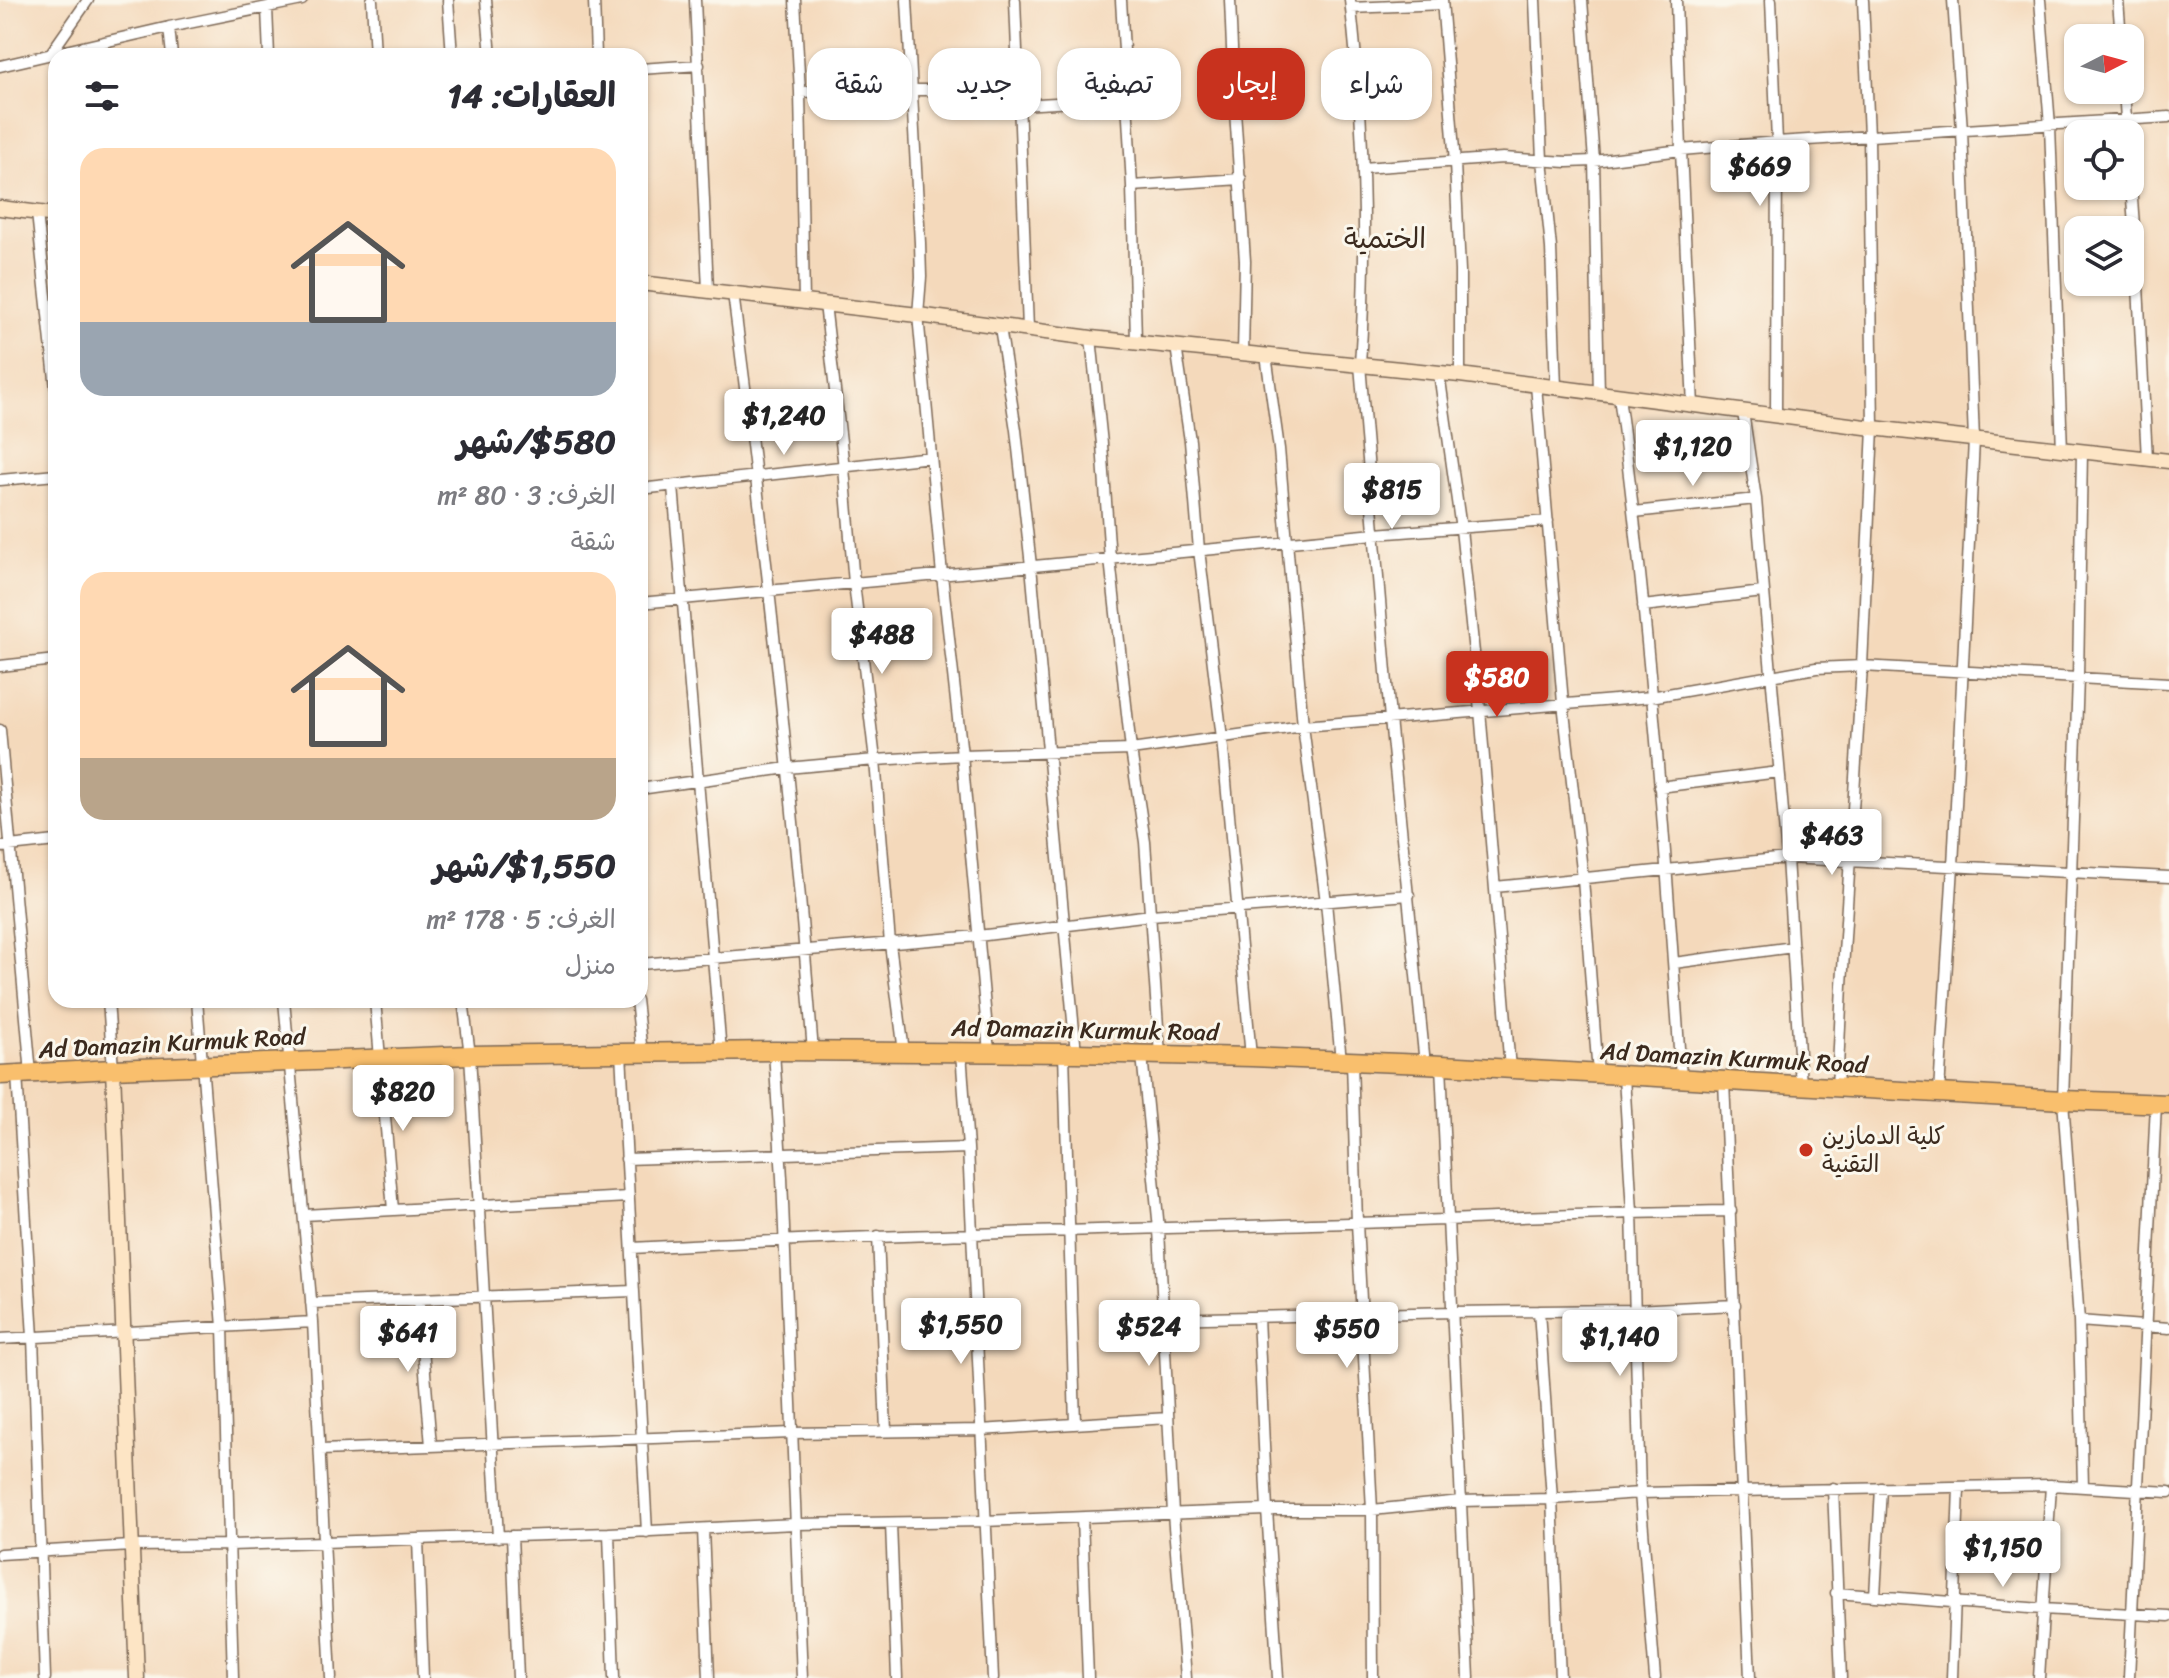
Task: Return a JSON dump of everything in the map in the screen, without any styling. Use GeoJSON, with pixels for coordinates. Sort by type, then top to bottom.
{"type":"FeatureCollection","features":[{"type":"Feature","properties":{"kind":"highway","name":"Ad Damazin Kurmuk Road"},"geometry":{"type":"LineString","coordinates":[[16,1075],[470,1055],[774,1051],[1070,1053],[1433,1064],[2163,1104]]}},
{"type":"Feature","properties":{"kind":"street"},"geometry":{"type":"LineString","coordinates":[[54,48],[88,0]]}},
{"type":"Feature","properties":{"kind":"street"},"geometry":{"type":"LineString","coordinates":[[93,48],[169,27],[302,0]]}},
{"type":"Feature","properties":{"kind":"street"},"geometry":{"type":"LineString","coordinates":[[372,0],[375,48]]}},
{"type":"Feature","properties":{"kind":"street"},"geometry":{"type":"LineString","coordinates":[[448,0],[451,48]]}},
{"type":"Feature","properties":{"kind":"street"},"geometry":{"type":"LineString","coordinates":[[486,0],[490,48]]}},
{"type":"Feature","properties":{"kind":"street"},"geometry":{"type":"LineString","coordinates":[[594,0],[596,48]]}},
{"type":"Feature","properties":{"kind":"street"},"geometry":{"type":"LineString","coordinates":[[695,0],[708,290]]}},
{"type":"Feature","properties":{"kind":"street"},"geometry":{"type":"LineString","coordinates":[[795,0],[804,302]]}},
{"type":"Feature","properties":{"kind":"street"},"geometry":{"type":"LineString","coordinates":[[907,0],[910,48]]}},
{"type":"Feature","properties":{"kind":"street"},"geometry":{"type":"LineString","coordinates":[[1015,0],[1017,48]]}},
{"type":"Feature","properties":{"kind":"street"},"geometry":{"type":"LineString","coordinates":[[1121,0],[1124,48]]}},
{"type":"Feature","properties":{"kind":"street"},"geometry":{"type":"LineString","coordinates":[[1230,0],[1245,261],[1243,353]]}},
{"type":"Feature","properties":{"kind":"street"},"geometry":{"type":"LineString","coordinates":[[1535,0],[1542,160],[1551,248],[1556,388]]}},
{"type":"Feature","properties":{"kind":"street"},"geometry":{"type":"LineString","coordinates":[[1582,0],[1594,161],[1599,394]]}},
{"type":"Feature","properties":{"kind":"street"},"geometry":{"type":"LineString","coordinates":[[1676,0],[1693,406]]}},
{"type":"Feature","properties":{"kind":"street"},"geometry":{"type":"LineString","coordinates":[[1771,0],[1777,142],[1776,415]]}},
{"type":"Feature","properties":{"kind":"street"},"geometry":{"type":"LineString","coordinates":[[1837,1088],[1873,428],[1869,136],[1863,0]]}},
{"type":"Feature","properties":{"kind":"street"},"geometry":{"type":"LineString","coordinates":[[1939,1092],[1974,440],[1962,130],[1953,0]]}},
{"type":"Feature","properties":{"kind":"street"},"geometry":{"type":"LineString","coordinates":[[2040,0],[2050,126],[2062,450]]}},
{"type":"Feature","properties":{"kind":"street"},"geometry":{"type":"LineString","coordinates":[[2118,0],[2120,24]]}},
{"type":"Feature","properties":{"kind":"street"},"geometry":{"type":"LineString","coordinates":[[1460,375],[1460,271],[1455,163],[1442,2],[1351,4],[1363,168],[1364,311],[1360,365],[1390,719],[1409,895],[1433,1064],[1449,1221],[1469,1678]]}},
{"type":"Feature","properties":{"kind":"street"},"geometry":{"type":"LineString","coordinates":[[267,8],[269,48]]}},
{"type":"Feature","properties":{"kind":"street"},"geometry":{"type":"LineString","coordinates":[[169,27],[171,48]]}},
{"type":"Feature","properties":{"kind":"street"},"geometry":{"type":"LineString","coordinates":[[0,66],[48,54]]}},
{"type":"Feature","properties":{"kind":"street"},"geometry":{"type":"LineString","coordinates":[[648,68],[699,65]]}},
{"type":"Feature","properties":{"kind":"street"},"geometry":{"type":"LineString","coordinates":[[928,91],[912,91],[921,277],[918,315],[989,1052]]}},
{"type":"Feature","properties":{"kind":"street"},"geometry":{"type":"LineString","coordinates":[[800,92],[807,92]]}},
{"type":"Feature","properties":{"kind":"street"},"geometry":{"type":"LineString","coordinates":[[2125,104],[2126,119]]}},
{"type":"Feature","properties":{"kind":"street"},"geometry":{"type":"LineString","coordinates":[[1363,168],[1503,158],[1594,161],[1777,142],[2169,117]]}},
{"type":"Feature","properties":{"kind":"street"},"geometry":{"type":"LineString","coordinates":[[1021,120],[1028,329]]}},
{"type":"Feature","properties":{"kind":"street"},"geometry":{"type":"LineString","coordinates":[[1129,120],[1136,341]]}},
{"type":"Feature","properties":{"kind":"street"},"geometry":{"type":"LineString","coordinates":[[1132,186],[1241,179]]}},
{"type":"Feature","properties":{"kind":"street"},"geometry":{"type":"LineString","coordinates":[[2132,200],[2147,459]]}},
{"type":"Feature","properties":{"kind":"street"},"geometry":{"type":"LineString","coordinates":[[0,208],[48,214]]}},
{"type":"Feature","properties":{"kind":"street"},"geometry":{"type":"LineString","coordinates":[[37,213],[48,314]]}},
{"type":"Feature","properties":{"kind":"street"},"geometry":{"type":"LineString","coordinates":[[648,284],[1091,338],[1460,375],[1873,428],[2169,461]]}},
{"type":"Feature","properties":{"kind":"street"},"geometry":{"type":"LineString","coordinates":[[733,293],[757,477],[813,1052]]}},
{"type":"Feature","properties":{"kind":"street"},"geometry":{"type":"LineString","coordinates":[[825,304],[875,760],[890,944],[904,1052]]}},
{"type":"Feature","properties":{"kind":"street"},"geometry":{"type":"LineString","coordinates":[[1000,327],[1016,430],[1031,566],[1064,927],[1070,1053],[1075,1424]]}},
{"type":"Feature","properties":{"kind":"street"},"geometry":{"type":"LineString","coordinates":[[1091,338],[1110,559],[1151,915],[1151,1055],[1173,1514],[1186,1678]]}},
{"type":"Feature","properties":{"kind":"street"},"geometry":{"type":"LineString","coordinates":[[1176,346],[1190,441],[1199,550],[1222,738],[1251,1057]]}},
{"type":"Feature","properties":{"kind":"street"},"geometry":{"type":"LineString","coordinates":[[1266,355],[1279,449],[1303,726],[1347,1061],[1372,1510],[1373,1678]]}},
{"type":"Feature","properties":{"kind":"street"},"geometry":{"type":"LineString","coordinates":[[1439,373],[1461,529],[1480,710],[1510,1069]]}},
{"type":"Feature","properties":{"kind":"street"},"geometry":{"type":"LineString","coordinates":[[1536,385],[1563,703],[1583,879],[1598,1074]]}},
{"type":"Feature","properties":{"kind":"street"},"geometry":{"type":"LineString","coordinates":[[1619,396],[1634,512],[1667,869],[1681,1078]]}},
{"type":"Feature","properties":{"kind":"street"},"geometry":{"type":"LineString","coordinates":[[1743,412],[1756,499],[1787,858],[1801,1086]]}},
{"type":"Feature","properties":{"kind":"street"},"geometry":{"type":"LineString","coordinates":[[2082,452],[2078,678],[2063,1100],[2079,1321],[2083,1487]]}},
{"type":"Feature","properties":{"kind":"street"},"geometry":{"type":"LineString","coordinates":[[648,488],[931,457]]}},
{"type":"Feature","properties":{"kind":"street"},"geometry":{"type":"LineString","coordinates":[[0,480],[48,476]]}},
{"type":"Feature","properties":{"kind":"street"},"geometry":{"type":"LineString","coordinates":[[673,486],[721,1052]]}},
{"type":"Feature","properties":{"kind":"street"},"geometry":{"type":"LineString","coordinates":[[1634,512],[1756,499]]}},
{"type":"Feature","properties":{"kind":"street"},"geometry":{"type":"LineString","coordinates":[[648,602],[1375,534],[1548,521]]}},
{"type":"Feature","properties":{"kind":"street"},"geometry":{"type":"LineString","coordinates":[[1643,606],[1763,592]]}},
{"type":"Feature","properties":{"kind":"street"},"geometry":{"type":"LineString","coordinates":[[0,666],[48,661]]}},
{"type":"Feature","properties":{"kind":"street"},"geometry":{"type":"LineString","coordinates":[[648,788],[787,768],[875,760],[1131,750],[1303,726],[1651,697],[1816,668],[1862,666],[2169,683]]}},
{"type":"Feature","properties":{"kind":"street"},"geometry":{"type":"LineString","coordinates":[[0,730],[16,1075],[33,1337],[45,1678]]}},
{"type":"Feature","properties":{"kind":"street"},"geometry":{"type":"LineString","coordinates":[[1659,787],[1779,772]]}},
{"type":"Feature","properties":{"kind":"street"},"geometry":{"type":"LineString","coordinates":[[5,847],[48,842]]}},
{"type":"Feature","properties":{"kind":"street"},"geometry":{"type":"LineString","coordinates":[[1495,887],[1787,858],[2169,877]]}},
{"type":"Feature","properties":{"kind":"street"},"geometry":{"type":"LineString","coordinates":[[648,963],[978,936],[1151,915],[1409,895]]}},
{"type":"Feature","properties":{"kind":"street"},"geometry":{"type":"LineString","coordinates":[[1674,963],[1793,947]]}},
{"type":"Feature","properties":{"kind":"street"},"geometry":{"type":"LineString","coordinates":[[109,1008],[137,1678]]}},
{"type":"Feature","properties":{"kind":"street"},"geometry":{"type":"LineString","coordinates":[[198,1008],[223,1327],[233,1678]]}},
{"type":"Feature","properties":{"kind":"street"},"geometry":{"type":"LineString","coordinates":[[285,1008],[313,1322],[331,1678]]}},
{"type":"Feature","properties":{"kind":"street"},"geometry":{"type":"LineString","coordinates":[[376,1008],[393,1210]]}},
{"type":"Feature","properties":{"kind":"street"},"geometry":{"type":"LineString","coordinates":[[464,1008],[470,1055],[498,1537]]}},
{"type":"Feature","properties":{"kind":"street"},"geometry":{"type":"LineString","coordinates":[[637,1008],[642,1053]]}},
{"type":"Feature","properties":{"kind":"street"},"geometry":{"type":"LineString","coordinates":[[774,1051],[802,1678]]}},
{"type":"Feature","properties":{"kind":"street"},"geometry":{"type":"LineString","coordinates":[[961,1052],[993,1678]]}},
{"type":"Feature","properties":{"kind":"street"},"geometry":{"type":"LineString","coordinates":[[621,1053],[647,1532]]}},
{"type":"Feature","properties":{"kind":"street"},"geometry":{"type":"LineString","coordinates":[[1624,1076],[1632,1212],[1640,1493],[1655,1678]]}},
{"type":"Feature","properties":{"kind":"street"},"geometry":{"type":"LineString","coordinates":[[1724,1081],[1750,1678]]}},
{"type":"Feature","properties":{"kind":"street"},"geometry":{"type":"LineString","coordinates":[[2129,1678],[2146,1325],[2163,1104]]}},
{"type":"Feature","properties":{"kind":"street"},"geometry":{"type":"LineString","coordinates":[[626,1159],[968,1148]]}},
{"type":"Feature","properties":{"kind":"street"},"geometry":{"type":"LineString","coordinates":[[304,1215],[628,1197]]}},
{"type":"Feature","properties":{"kind":"street"},"geometry":{"type":"LineString","coordinates":[[632,1248],[972,1232],[1731,1211]]}},
{"type":"Feature","properties":{"kind":"street"},"geometry":{"type":"LineString","coordinates":[[878,1236],[886,1431]]}},
{"type":"Feature","properties":{"kind":"street"},"geometry":{"type":"LineString","coordinates":[[311,1303],[634,1291]]}},
{"type":"Feature","properties":{"kind":"street"},"geometry":{"type":"LineString","coordinates":[[419,1299],[431,1446]]}},
{"type":"Feature","properties":{"kind":"street"},"geometry":{"type":"LineString","coordinates":[[1164,1319],[1634,1310],[1735,1305]]}},
{"type":"Feature","properties":{"kind":"street"},"geometry":{"type":"LineString","coordinates":[[1539,1311],[1560,1678]]}},
{"type":"Feature","properties":{"kind":"street"},"geometry":{"type":"LineString","coordinates":[[1258,1317],[1278,1678]]}},
{"type":"Feature","properties":{"kind":"street"},"geometry":{"type":"LineString","coordinates":[[2079,1321],[2169,1328]]}},
{"type":"Feature","properties":{"kind":"street"},"geometry":{"type":"LineString","coordinates":[[0,1339],[313,1322]]}},
{"type":"Feature","properties":{"kind":"street"},"geometry":{"type":"LineString","coordinates":[[320,1450],[792,1433],[980,1430],[1168,1418]]}},
{"type":"Feature","properties":{"kind":"street"},"geometry":{"type":"LineString","coordinates":[[2039,1678],[2051,1485]]}},
{"type":"Feature","properties":{"kind":"street"},"geometry":{"type":"LineString","coordinates":[[0,1554],[131,1546],[498,1537],[796,1524],[891,1524],[1267,1510],[1372,1510],[1461,1501],[1743,1490],[2051,1485],[2169,1492]]}},
{"type":"Feature","properties":{"kind":"street"},"geometry":{"type":"LineString","coordinates":[[1952,1678],[1959,1487]]}},
{"type":"Feature","properties":{"kind":"street"},"geometry":{"type":"LineString","coordinates":[[1833,1488],[1841,1678]]}},
{"type":"Feature","properties":{"kind":"street"},"geometry":{"type":"LineString","coordinates":[[1875,1596],[1881,1488]]}},
{"type":"Feature","properties":{"kind":"street"},"geometry":{"type":"LineString","coordinates":[[1082,1518],[1088,1678]]}},
{"type":"Feature","properties":{"kind":"street"},"geometry":{"type":"LineString","coordinates":[[891,1524],[897,1678]]}},
{"type":"Feature","properties":{"kind":"street"},"geometry":{"type":"LineString","coordinates":[[703,1529],[709,1678]]}},
{"type":"Feature","properties":{"kind":"street"},"geometry":{"type":"LineString","coordinates":[[609,1533],[614,1678]]}},
{"type":"Feature","properties":{"kind":"street"},"geometry":{"type":"LineString","coordinates":[[512,1536],[518,1678]]}},
{"type":"Feature","properties":{"kind":"street"},"geometry":{"type":"LineString","coordinates":[[418,1539],[423,1678]]}},
{"type":"Feature","properties":{"kind":"street"},"geometry":{"type":"LineString","coordinates":[[1836,1593],[2169,1616]]}},
{"type":"Feature","properties":{"kind":"place","name":"كلية الدمازين التقنية"},"geometry":{"type":"Point","coordinates":[1806,1150]}},
{"type":"Feature","properties":{"kind":"district","name":"الختمية"},"geometry":{"type":"Point","coordinates":[1385,238]}}]}
